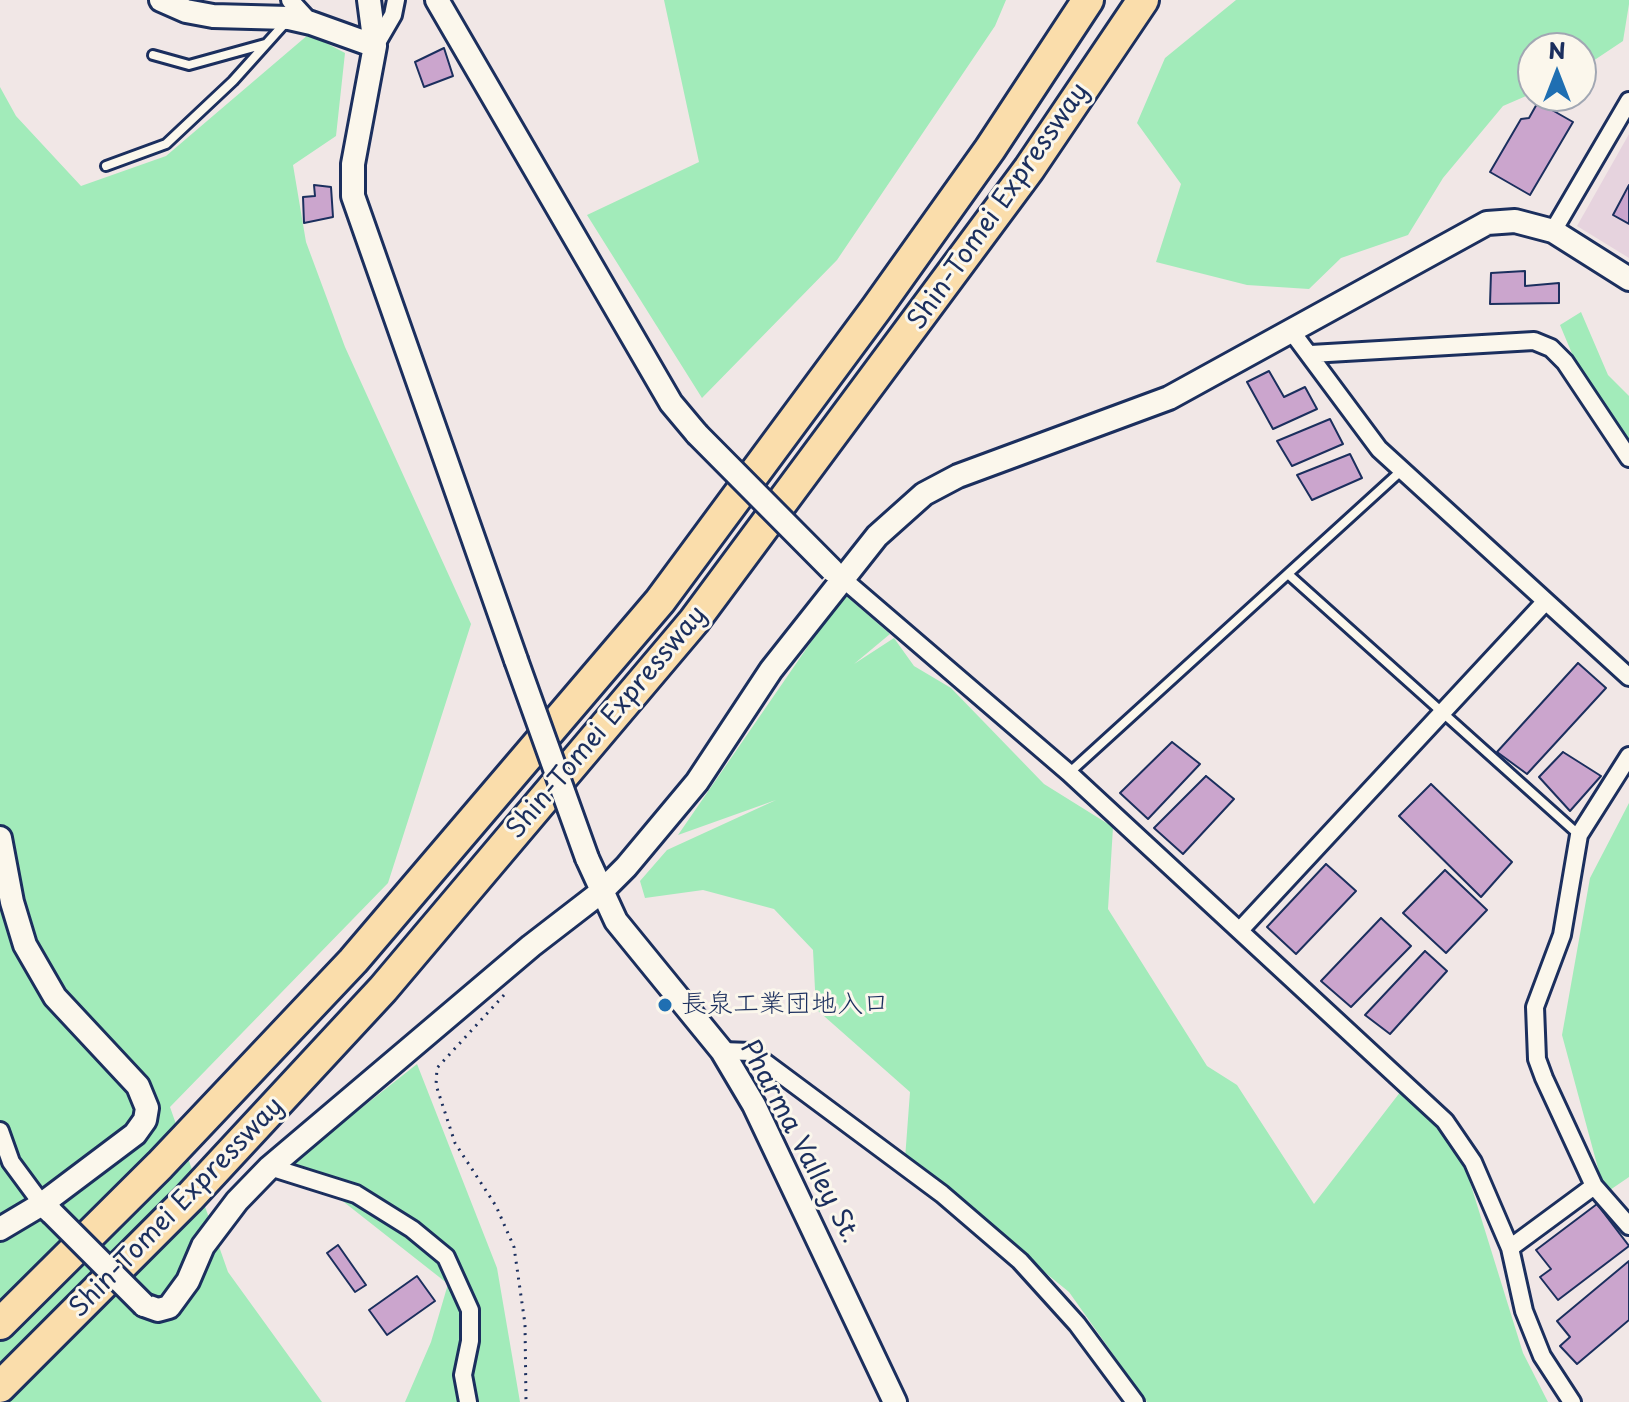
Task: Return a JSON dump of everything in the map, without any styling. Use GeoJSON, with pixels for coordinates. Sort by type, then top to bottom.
{"type":"FeatureCollection","features":[{"type":"Feature","properties":{"kind":"highway","name":"Shin-Tomei Expressway"},"geometry":{"type":"LineString","coordinates":[[7,1317],[160,1165],[353,961],[660,601],[990,149],[1088,0]]}},
{"type":"Feature","properties":{"kind":"highway","name":"Shin-Tomei Expressway"},"geometry":{"type":"LineString","coordinates":[[0,1387],[189,1198],[383,989],[694,621],[1029,169],[1143,0]]}},
{"type":"Feature","properties":{"kind":"street"},"geometry":{"type":"LineString","coordinates":[[161,0],[186,11],[213,16],[297,14],[375,46],[393,15],[396,0]]}},
{"type":"Feature","properties":{"kind":"street","name":"Pharma Valley St."},"geometry":{"type":"LineString","coordinates":[[369,0],[375,46],[353,164],[353,196],[587,858],[601,892],[629,938],[722,1051],[754,1105],[895,1402]]}},
{"type":"Feature","properties":{"kind":"street"},"geometry":{"type":"LineString","coordinates":[[437,0],[671,403],[697,434],[838,574],[1069,773],[1445,1121],[1473,1162],[1510,1248],[1524,1311],[1542,1356],[1572,1402]]}},
{"type":"Feature","properties":{"kind":"street"},"geometry":{"type":"LineString","coordinates":[[1553,231],[1629,101]]}},
{"type":"Feature","properties":{"kind":"street"},"geometry":{"type":"LineString","coordinates":[[0,1131],[11,1162],[47,1209],[144,1305],[158,1310],[169,1307],[188,1281],[203,1246],[237,1201],[270,1167],[531,946],[601,892],[697,782],[838,574],[924,494],[958,476],[1169,398],[1487,223],[1515,221],[1553,231],[1629,279]]}},
{"type":"Feature","properties":{"kind":"street"},"geometry":{"type":"LineString","coordinates":[[1292,332],[1379,449],[1629,677]]}},
{"type":"Feature","properties":{"kind":"street"},"geometry":{"type":"LineString","coordinates":[[1311,354],[1534,341],[1551,348],[1565,362],[1629,458]]}},
{"type":"Feature","properties":{"kind":"street"},"geometry":{"type":"LineString","coordinates":[[1241,929],[1545,602]]}},
{"type":"Feature","properties":{"kind":"street"},"geometry":{"type":"LineString","coordinates":[[1629,756],[1579,835],[1573,850],[1562,935],[1535,1007],[1537,1046],[1544,1078],[1594,1186],[1629,1226]]}},
{"type":"Feature","properties":{"kind":"street"},"geometry":{"type":"LineString","coordinates":[[0,838],[12,902],[25,945],[55,997],[138,1086],[147,1108],[145,1120],[135,1134],[47,1209],[0,1229]]}},
{"type":"Feature","properties":{"kind":"street"},"geometry":{"type":"LineString","coordinates":[[722,1051],[751,1052],[953,1203],[1020,1261],[1077,1324],[1135,1402]]}},
{"type":"Feature","properties":{"kind":"street"},"geometry":{"type":"LineString","coordinates":[[270,1167],[356,1194],[412,1229],[446,1257],[470,1310],[470,1341],[463,1375],[468,1402]]}},
{"type":"Feature","properties":{"kind":"street"},"geometry":{"type":"LineString","coordinates":[[1510,1248],[1594,1186]]}},
{"type":"Feature","properties":{"kind":"lane"},"geometry":{"type":"LineString","coordinates":[[106,166],[166,144],[233,81],[265,44],[297,14]]}},
{"type":"Feature","properties":{"kind":"lane"},"geometry":{"type":"LineString","coordinates":[[153,55],[189,65],[265,44]]}},
{"type":"Feature","properties":{"kind":"lane"},"geometry":{"type":"LineString","coordinates":[[1069,773],[1402,470]]}},
{"type":"Feature","properties":{"kind":"lane"},"geometry":{"type":"LineString","coordinates":[[1288,574],[1579,835]]}},
{"type":"Feature","properties":{"kind":"path"},"geometry":{"type":"LineString","coordinates":[[507,991],[437,1068],[436,1085],[455,1143],[496,1206],[514,1247],[525,1324],[526,1402]]}},
{"type":"Feature","properties":{"kind":"shaded area"},"geometry":{"type":"Polygon","coordinates":[[[1629,134],[1629,258],[1577,226],[1629,134]]]}},
{"type":"Feature","properties":{"kind":"green space"},"geometry":{"type":"Polygon","coordinates":[[[664,0],[1006,0],[995,26],[837,260],[702,398],[587,215],[699,162],[664,0]]]}},
{"type":"Feature","properties":{"kind":"green space"},"geometry":{"type":"Polygon","coordinates":[[[1236,0],[1629,0],[1623,41],[1597,58],[1597,32],[1517,32],[1517,100],[1503,106],[1443,178],[1408,235],[1341,258],[1309,289],[1247,285],[1156,262],[1181,184],[1137,123],[1165,58],[1236,0]]]}},
{"type":"Feature","properties":{"kind":"green space"},"geometry":{"type":"Polygon","coordinates":[[[309,34],[345,53],[336,136],[293,165],[306,242],[345,347],[471,624],[388,883],[170,1107],[228,1272],[322,1402],[0,1402],[0,87],[16,116],[81,186],[166,156],[309,34]]]}},
{"type":"Feature","properties":{"kind":"green space"},"geometry":{"type":"Polygon","coordinates":[[[1581,312],[1608,375],[1629,396],[1629,445],[1581,375],[1560,325],[1581,312]]]}},
{"type":"Feature","properties":{"kind":"green space"},"geometry":{"type":"Polygon","coordinates":[[[844,594],[890,634],[854,664],[894,638],[914,666],[951,688],[1044,784],[1113,827],[1108,909],[1207,1066],[1237,1085],[1314,1204],[1401,1091],[1437,1126],[1465,1166],[1523,1353],[1548,1402],[1147,1402],[1069,1292],[905,1159],[910,1092],[816,1009],[813,950],[774,909],[703,890],[645,898],[640,881],[667,850],[776,800],[678,835],[844,594]]]}},
{"type":"Feature","properties":{"kind":"green space"},"geometry":{"type":"Polygon","coordinates":[[[1629,803],[1629,1177],[1610,1190],[1602,1183],[1562,1035],[1590,878],[1629,803]]]}},
{"type":"Feature","properties":{"kind":"green space"},"geometry":{"type":"Polygon","coordinates":[[[417,1064],[497,1268],[520,1402],[405,1402],[431,1342],[448,1284],[293,1162],[417,1064]]]}},
{"type":"Feature","properties":{"kind":"building"},"geometry":{"type":"Polygon","coordinates":[[[444,48],[453,76],[424,87],[415,62],[444,48]]]}},
{"type":"Feature","properties":{"kind":"building"},"geometry":{"type":"Polygon","coordinates":[[[1532,112],[1556,112],[1573,122],[1530,195],[1490,172],[1521,119],[1529,118],[1532,112]]]}},
{"type":"Feature","properties":{"kind":"building"},"geometry":{"type":"Polygon","coordinates":[[[314,185],[331,187],[333,217],[304,223],[303,197],[315,196],[314,185]]]}},
{"type":"Feature","properties":{"kind":"building"},"geometry":{"type":"Polygon","coordinates":[[[1629,185],[1629,224],[1613,215],[1629,185]]]}},
{"type":"Feature","properties":{"kind":"building"},"geometry":{"type":"Polygon","coordinates":[[[1525,271],[1525,286],[1559,283],[1559,303],[1490,304],[1491,273],[1525,271]]]}},
{"type":"Feature","properties":{"kind":"building"},"geometry":{"type":"Polygon","coordinates":[[[1269,371],[1284,397],[1305,387],[1317,409],[1273,429],[1247,382],[1269,371]]]}},
{"type":"Feature","properties":{"kind":"building"},"geometry":{"type":"Polygon","coordinates":[[[1330,419],[1343,444],[1292,466],[1277,441],[1330,419]]]}},
{"type":"Feature","properties":{"kind":"building"},"geometry":{"type":"Polygon","coordinates":[[[1350,454],[1362,478],[1312,500],[1297,475],[1350,454]]]}},
{"type":"Feature","properties":{"kind":"building"},"geometry":{"type":"Polygon","coordinates":[[[1578,663],[1606,688],[1527,774],[1497,752],[1578,663]]]}},
{"type":"Feature","properties":{"kind":"building"},"geometry":{"type":"Polygon","coordinates":[[[1172,742],[1200,764],[1148,819],[1120,793],[1172,742]]]}},
{"type":"Feature","properties":{"kind":"building"},"geometry":{"type":"Polygon","coordinates":[[[1563,752],[1601,776],[1570,811],[1539,777],[1563,752]]]}},
{"type":"Feature","properties":{"kind":"building"},"geometry":{"type":"Polygon","coordinates":[[[1206,776],[1234,799],[1183,854],[1154,828],[1206,776]]]}},
{"type":"Feature","properties":{"kind":"building"},"geometry":{"type":"Polygon","coordinates":[[[1431,784],[1512,862],[1481,897],[1399,816],[1431,784]]]}},
{"type":"Feature","properties":{"kind":"building"},"geometry":{"type":"Polygon","coordinates":[[[1326,864],[1356,891],[1296,954],[1267,927],[1326,864]]]}},
{"type":"Feature","properties":{"kind":"building"},"geometry":{"type":"Polygon","coordinates":[[[1445,870],[1487,910],[1446,953],[1403,913],[1445,870]]]}},
{"type":"Feature","properties":{"kind":"building"},"geometry":{"type":"Polygon","coordinates":[[[1381,918],[1411,946],[1351,1007],[1321,981],[1381,918]]]}},
{"type":"Feature","properties":{"kind":"building"},"geometry":{"type":"Polygon","coordinates":[[[1425,951],[1447,971],[1390,1034],[1365,1015],[1425,951]]]}},
{"type":"Feature","properties":{"kind":"building"},"geometry":{"type":"Polygon","coordinates":[[[1597,1204],[1629,1246],[1558,1300],[1540,1277],[1551,1269],[1536,1250],[1597,1204]]]}},
{"type":"Feature","properties":{"kind":"building"},"geometry":{"type":"Polygon","coordinates":[[[338,1245],[366,1285],[355,1292],[327,1253],[338,1245]]]}},
{"type":"Feature","properties":{"kind":"building"},"geometry":{"type":"Polygon","coordinates":[[[1629,1261],[1629,1320],[1577,1364],[1560,1346],[1570,1337],[1557,1321],[1629,1261]]]}},
{"type":"Feature","properties":{"kind":"building"},"geometry":{"type":"Polygon","coordinates":[[[417,1276],[435,1301],[387,1335],[369,1310],[417,1276]]]}},
{"type":"Feature","properties":{"kind":"place","name":"長泉工業団地入口"},"geometry":{"type":"Point","coordinates":[665,1005]}}]}
